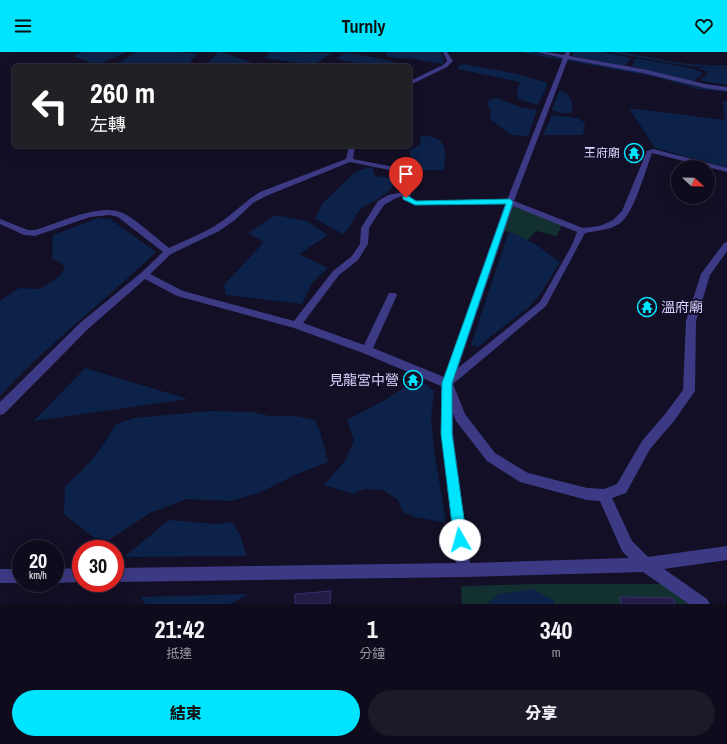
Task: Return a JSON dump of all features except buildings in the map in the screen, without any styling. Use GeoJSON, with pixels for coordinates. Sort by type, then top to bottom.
{"type":"FeatureCollection","features":[{"type":"Feature","properties":{"kind":"street"},"geometry":{"type":"LineString","coordinates":[[412,82],[445,66],[450,61],[444,52]]}},
{"type":"Feature","properties":{"kind":"street"},"geometry":{"type":"LineString","coordinates":[[538,52],[567,55],[705,86],[727,89]]}},
{"type":"Feature","properties":{"kind":"street"},"geometry":{"type":"LineString","coordinates":[[464,570],[447,434],[447,383],[510,202],[567,55]]}},
{"type":"Feature","properties":{"kind":"street"},"geometry":{"type":"LineString","coordinates":[[349,160],[352,148]]}},
{"type":"Feature","properties":{"kind":"street"},"geometry":{"type":"LineString","coordinates":[[0,410],[84,326],[144,275],[168,252],[216,229],[232,218],[250,201],[263,194],[349,160],[411,173],[412,176],[406,193],[406,198],[415,203],[510,202],[582,231],[602,228],[616,222],[626,212],[649,152],[653,151],[727,170]]}},
{"type":"Feature","properties":{"kind":"street"},"geometry":{"type":"LineString","coordinates":[[296,325],[336,273],[355,258],[364,244],[364,228],[381,203],[390,197],[406,193]]}},
{"type":"Feature","properties":{"kind":"street"},"geometry":{"type":"LineString","coordinates":[[0,221],[27,233],[35,233],[47,231],[86,216],[99,213],[112,213],[120,215],[168,252]]}},
{"type":"Feature","properties":{"kind":"street"},"geometry":{"type":"LineString","coordinates":[[447,383],[543,304],[576,245],[582,231]]}},
{"type":"Feature","properties":{"kind":"street"},"geometry":{"type":"LineString","coordinates":[[144,275],[180,294],[296,325],[367,350],[447,383],[460,417],[491,457],[525,478],[587,494],[604,495],[621,490],[646,444],[670,417],[689,391],[691,321],[706,274],[727,245]]}},
{"type":"Feature","properties":{"kind":"street"},"geometry":{"type":"LineString","coordinates":[[367,350],[392,295]]}},
{"type":"Feature","properties":{"kind":"street"},"geometry":{"type":"LineString","coordinates":[[604,495],[627,546],[645,565],[702,604]]}},
{"type":"Feature","properties":{"kind":"street"},"geometry":{"type":"LineString","coordinates":[[124,575],[464,570],[645,565],[727,553]]}},
{"type":"Feature","properties":{"kind":"street"},"geometry":{"type":"LineString","coordinates":[[0,576],[12,576]]}},
{"type":"Feature","properties":{"kind":"green space"},"geometry":{"type":"Polygon","coordinates":[[[510,202],[562,224],[557,236],[536,231],[527,241],[501,229],[510,202]]]}},
{"type":"Feature","properties":{"kind":"green space"},"geometry":{"type":"Polygon","coordinates":[[[537,584],[673,584],[702,604],[462,604],[461,586],[537,584]]]}},
{"type":"Feature","properties":{"kind":"water"},"geometry":{"type":"Polygon","coordinates":[[[82,52],[125,53],[99,64],[94,64],[73,56],[82,52]]]}},
{"type":"Feature","properties":{"kind":"water"},"geometry":{"type":"Polygon","coordinates":[[[136,52],[175,52],[197,54],[190,61],[192,64],[114,64],[136,52]]]}},
{"type":"Feature","properties":{"kind":"water"},"geometry":{"type":"Polygon","coordinates":[[[218,52],[221,52],[256,64],[207,64],[218,52]]]}},
{"type":"Feature","properties":{"kind":"water"},"geometry":{"type":"Polygon","coordinates":[[[271,52],[332,53],[315,64],[264,58],[271,52]]]}},
{"type":"Feature","properties":{"kind":"water"},"geometry":{"type":"Polygon","coordinates":[[[387,52],[440,52],[443,55],[444,61],[442,64],[408,58],[400,59],[386,55],[387,52]]]}},
{"type":"Feature","properties":{"kind":"water"},"geometry":{"type":"Polygon","coordinates":[[[574,52],[602,52],[631,58],[625,66],[572,56],[574,52]]]}},
{"type":"Feature","properties":{"kind":"water"},"geometry":{"type":"Polygon","coordinates":[[[345,53],[368,56],[394,62],[395,64],[362,64],[336,59],[345,53]]]}},
{"type":"Feature","properties":{"kind":"water"},"geometry":{"type":"Polygon","coordinates":[[[636,58],[694,69],[703,73],[693,82],[632,66],[636,58]]]}},
{"type":"Feature","properties":{"kind":"water"},"geometry":{"type":"Polygon","coordinates":[[[465,64],[513,73],[548,83],[538,105],[518,99],[517,89],[520,82],[458,69],[459,65],[465,64]]]}},
{"type":"Feature","properties":{"kind":"water"},"geometry":{"type":"Polygon","coordinates":[[[714,67],[727,69],[727,85],[701,81],[701,78],[707,76],[707,72],[697,68],[714,67]]]}},
{"type":"Feature","properties":{"kind":"water"},"geometry":{"type":"Polygon","coordinates":[[[559,91],[569,96],[572,105],[572,113],[561,113],[552,110],[559,91]]]}},
{"type":"Feature","properties":{"kind":"water"},"geometry":{"type":"Polygon","coordinates":[[[497,98],[520,107],[537,110],[528,136],[511,135],[490,119],[491,112],[487,103],[489,100],[497,98]]]}},
{"type":"Feature","properties":{"kind":"water"},"geometry":{"type":"Polygon","coordinates":[[[723,101],[727,101],[727,168],[715,165],[715,160],[698,160],[655,148],[629,108],[725,120],[723,101]]]}},
{"type":"Feature","properties":{"kind":"water"},"geometry":{"type":"Polygon","coordinates":[[[552,115],[578,118],[585,123],[583,135],[543,135],[552,115]]]}},
{"type":"Feature","properties":{"kind":"water"},"geometry":{"type":"Polygon","coordinates":[[[421,136],[436,138],[443,145],[445,150],[444,170],[416,170],[414,167],[415,161],[410,157],[410,152],[413,148],[420,145],[421,136]]]}},
{"type":"Feature","properties":{"kind":"water"},"geometry":{"type":"Polygon","coordinates":[[[372,167],[375,176],[390,178],[394,184],[388,192],[361,209],[351,225],[343,234],[315,219],[322,204],[353,174],[363,169],[372,167]]]}},
{"type":"Feature","properties":{"kind":"water"},"geometry":{"type":"Polygon","coordinates":[[[275,215],[307,221],[328,235],[299,254],[328,268],[312,283],[302,304],[226,295],[224,285],[264,242],[248,233],[275,215]]]}},
{"type":"Feature","properties":{"kind":"water"},"geometry":{"type":"Polygon","coordinates":[[[98,218],[110,219],[156,252],[37,358],[0,396],[0,301],[19,288],[40,289],[61,275],[65,266],[52,258],[53,235],[98,218]]]}},
{"type":"Feature","properties":{"kind":"water"},"geometry":{"type":"Polygon","coordinates":[[[509,231],[535,244],[560,262],[541,293],[528,308],[478,347],[471,345],[509,231]]]}},
{"type":"Feature","properties":{"kind":"water"},"geometry":{"type":"Polygon","coordinates":[[[85,368],[188,399],[34,421],[85,368]]]}},
{"type":"Feature","properties":{"kind":"water"},"geometry":{"type":"Polygon","coordinates":[[[418,379],[434,391],[431,419],[434,450],[446,523],[415,517],[403,512],[398,500],[383,490],[364,489],[353,494],[324,485],[345,461],[354,440],[347,420],[383,401],[418,379]]]}},
{"type":"Feature","properties":{"kind":"water"},"geometry":{"type":"Polygon","coordinates":[[[209,411],[252,412],[270,416],[295,416],[315,420],[320,432],[328,462],[295,475],[259,493],[231,501],[187,499],[150,513],[109,540],[93,537],[64,514],[65,486],[94,458],[116,424],[135,418],[209,411]]]}},
{"type":"Feature","properties":{"kind":"water"},"geometry":{"type":"Polygon","coordinates":[[[169,520],[216,524],[232,522],[240,535],[247,556],[124,557],[169,520]]]}},
{"type":"Feature","properties":{"kind":"water"},"geometry":{"type":"Polygon","coordinates":[[[533,589],[553,600],[555,604],[486,604],[499,594],[533,589]]]}},
{"type":"Feature","properties":{"kind":"water"},"geometry":{"type":"Polygon","coordinates":[[[249,594],[230,604],[145,604],[141,597],[249,594]]]}},
{"type":"Feature","properties":{"kind":"waterway"},"geometry":{"type":"LineString","coordinates":[[525,52],[657,76],[698,88],[727,91]]}},
{"type":"Feature","properties":{"kind":"waterway"},"geometry":{"type":"LineString","coordinates":[[614,52],[687,65],[727,67]]}},
{"type":"Feature","properties":{"kind":"place","name":"王府廟"},"geometry":{"type":"Point","coordinates":[634,153]}},
{"type":"Feature","properties":{"kind":"place","name":"溫府廟"},"geometry":{"type":"Point","coordinates":[647,307]}},
{"type":"Feature","properties":{"kind":"place","name":"見龍宮中營"},"geometry":{"type":"Point","coordinates":[413,380]}},
{"type":"Feature","properties":{"kind":"route"},"geometry":{"type":"LineString","coordinates":[[406,198],[415,203],[446,204],[510,202],[447,383],[447,434],[460,540]]}}]}
